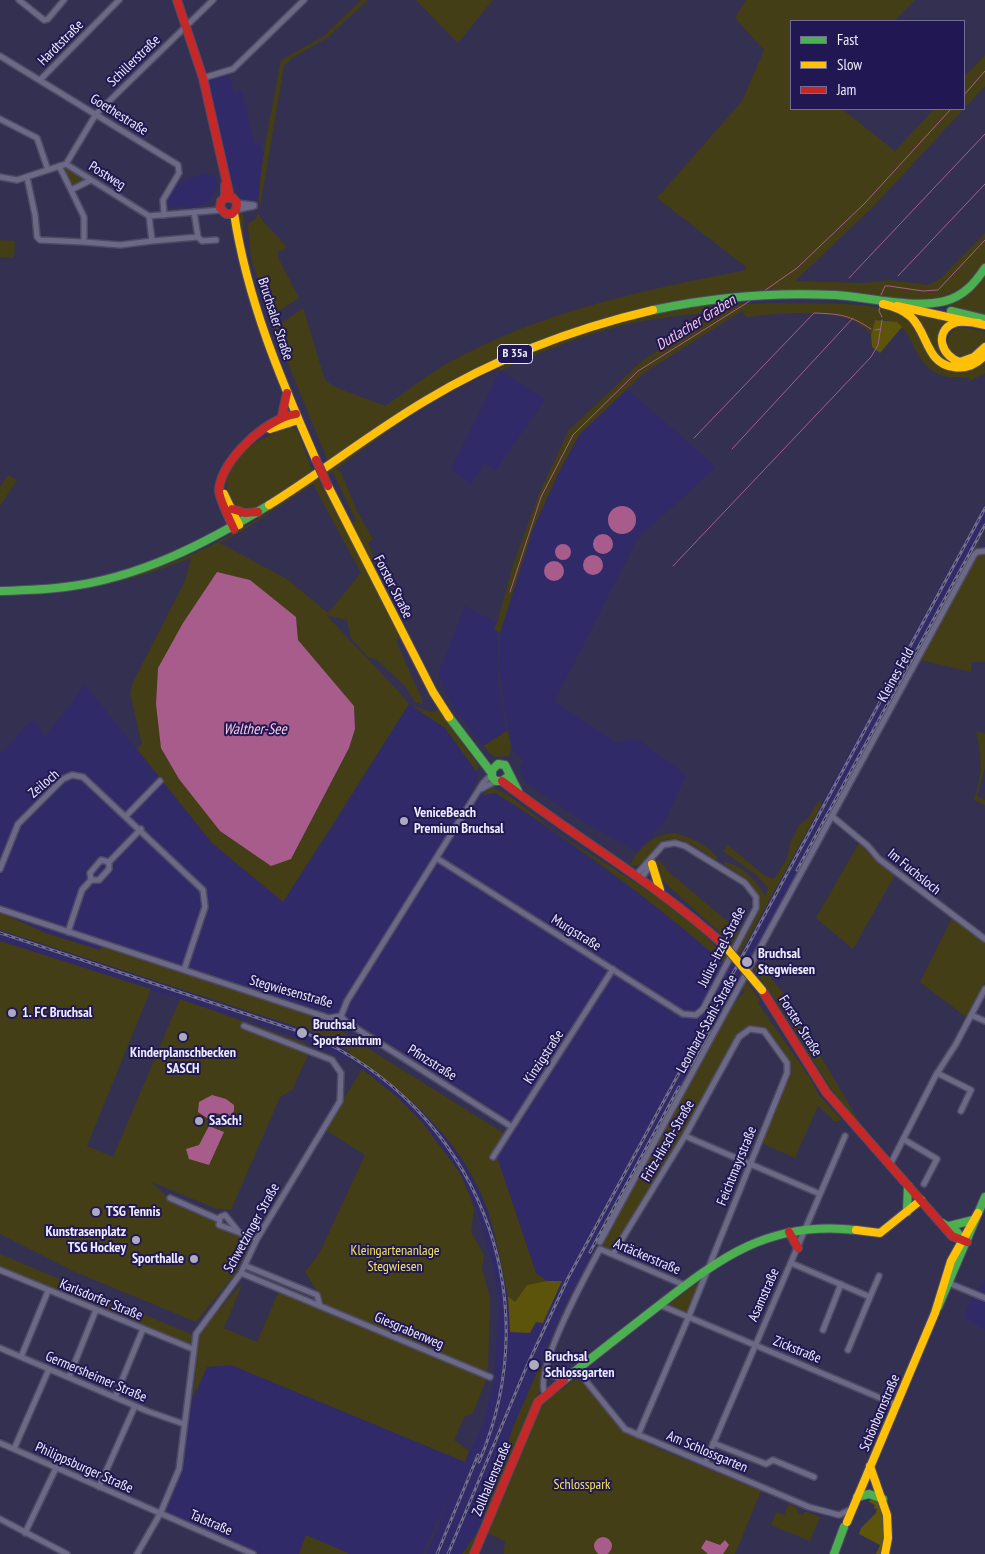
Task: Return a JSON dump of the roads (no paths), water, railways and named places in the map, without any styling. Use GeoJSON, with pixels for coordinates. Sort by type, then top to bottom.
{"type":"FeatureCollection","features":[{"type":"Feature","properties":{"kind":"main road","name":"Bruchsaler Straße"},"geometry":{"type":"LineString","coordinates":[[178,0],[203,78],[229,206],[259,315],[297,417]]}},
{"type":"Feature","properties":{"kind":"main road"},"geometry":{"type":"LineString","coordinates":[[921,305],[946,301],[961,295],[974,284],[985,268]]}},
{"type":"Feature","properties":{"kind":"main road","name":"B 35a"},"geometry":{"type":"LineString","coordinates":[[704,302],[742,301],[765,295],[863,300],[921,305],[983,323]]}},
{"type":"Feature","properties":{"kind":"main road","name":"B 35a"},"geometry":{"type":"LineString","coordinates":[[0,592],[62,588],[122,576],[176,558],[236,527],[425,401],[470,376],[522,351],[612,321],[704,302],[755,298],[863,300]]}},
{"type":"Feature","properties":{"kind":"main road"},"geometry":{"type":"LineString","coordinates":[[887,303],[905,312],[915,321],[928,350],[940,364],[960,368],[973,365],[985,355]]}},
{"type":"Feature","properties":{"kind":"main road","name":"B 35a"},"geometry":{"type":"LineString","coordinates":[[887,303],[983,323]]}},
{"type":"Feature","properties":{"kind":"main road"},"geometry":{"type":"LineString","coordinates":[[983,323],[959,322],[950,326],[943,333],[942,347],[947,356],[960,362],[974,357],[985,347]]}},
{"type":"Feature","properties":{"kind":"main road"},"geometry":{"type":"LineString","coordinates":[[236,527],[220,498],[222,472],[233,455],[282,416],[287,393]]}},
{"type":"Feature","properties":{"kind":"main road"},"geometry":{"type":"LineString","coordinates":[[282,416],[297,417]]}},
{"type":"Feature","properties":{"kind":"main road"},"geometry":{"type":"LineString","coordinates":[[268,429],[297,417]]}},
{"type":"Feature","properties":{"kind":"main road","name":"Forster Straße"},"geometry":{"type":"LineString","coordinates":[[297,417],[328,486],[433,692],[450,719],[480,756],[521,795],[562,825],[660,890],[700,921],[724,945],[762,990],[826,1092],[843,1114],[890,1164],[952,1236],[964,1241]]}},
{"type":"Feature","properties":{"kind":"main road"},"geometry":{"type":"LineString","coordinates":[[220,483],[232,509],[236,527]]}},
{"type":"Feature","properties":{"kind":"main road"},"geometry":{"type":"LineString","coordinates":[[232,509],[245,513],[261,511]]}},
{"type":"Feature","properties":{"kind":"main road"},"geometry":{"type":"LineString","coordinates":[[652,864],[660,890]]}},
{"type":"Feature","properties":{"kind":"main road"},"geometry":{"type":"LineString","coordinates":[[907,1212],[909,1200],[908,1186]]}},
{"type":"Feature","properties":{"kind":"main road"},"geometry":{"type":"LineString","coordinates":[[545,1394],[684,1285],[709,1267],[749,1244],[789,1232],[806,1230],[837,1228],[880,1233],[921,1200]]}},
{"type":"Feature","properties":{"kind":"main road","name":"Schönbornstraße"},"geometry":{"type":"LineString","coordinates":[[834,1554],[897,1405],[946,1282],[975,1217],[984,1203]]}},
{"type":"Feature","properties":{"kind":"main road"},"geometry":{"type":"LineString","coordinates":[[949,1226],[964,1224],[975,1217]]}},
{"type":"Feature","properties":{"kind":"main road"},"geometry":{"type":"LineString","coordinates":[[940,1223],[949,1226],[964,1241]]}},
{"type":"Feature","properties":{"kind":"main road"},"geometry":{"type":"LineString","coordinates":[[789,1232],[798,1248]]}},
{"type":"Feature","properties":{"kind":"main road","name":"Zollhallenstraße"},"geometry":{"type":"LineString","coordinates":[[474,1554],[534,1413],[545,1394]]}},
{"type":"Feature","properties":{"kind":"main road"},"geometry":{"type":"LineString","coordinates":[[870,1466],[871,1475],[883,1499],[889,1531],[885,1554]]}},
{"type":"Feature","properties":{"kind":"main road"},"geometry":{"type":"LineString","coordinates":[[857,1497],[869,1494],[883,1499]]}},
{"type":"Feature","properties":{"kind":"street"},"geometry":{"type":"LineString","coordinates":[[19,0],[44,20],[48,19],[64,0]]}},
{"type":"Feature","properties":{"kind":"street","name":"Hardtstraße"},"geometry":{"type":"LineString","coordinates":[[40,80],[119,0]]}},
{"type":"Feature","properties":{"kind":"street","name":"Schillerstraße"},"geometry":{"type":"LineString","coordinates":[[66,164],[96,114],[214,0]]}},
{"type":"Feature","properties":{"kind":"street"},"geometry":{"type":"LineString","coordinates":[[203,78],[233,69],[304,0]]}},
{"type":"Feature","properties":{"kind":"street","name":"Goethestraße"},"geometry":{"type":"LineString","coordinates":[[0,56],[178,165],[179,173],[163,200],[164,215]]}},
{"type":"Feature","properties":{"kind":"street"},"geometry":{"type":"LineString","coordinates":[[0,119],[37,138],[48,170]]}},
{"type":"Feature","properties":{"kind":"street"},"geometry":{"type":"LineString","coordinates":[[0,177],[17,180],[66,164]]}},
{"type":"Feature","properties":{"kind":"street","name":"Postweg"},"geometry":{"type":"LineString","coordinates":[[66,164],[150,216]]}},
{"type":"Feature","properties":{"kind":"street"},"geometry":{"type":"LineString","coordinates":[[59,166],[84,217],[84,242]]}},
{"type":"Feature","properties":{"kind":"street"},"geometry":{"type":"LineString","coordinates":[[27,177],[35,215],[37,237],[40,240],[120,245],[198,237]]}},
{"type":"Feature","properties":{"kind":"street"},"geometry":{"type":"LineString","coordinates":[[70,190],[91,180]]}},
{"type":"Feature","properties":{"kind":"street"},"geometry":{"type":"LineString","coordinates":[[152,241],[150,216],[194,212],[229,206]]}},
{"type":"Feature","properties":{"kind":"street"},"geometry":{"type":"LineString","coordinates":[[194,212],[198,237],[202,241],[216,240]]}},
{"type":"Feature","properties":{"kind":"street","name":"Kleines Feld"},"geometry":{"type":"LineString","coordinates":[[833,817],[974,556],[977,552],[985,551]]}},
{"type":"Feature","properties":{"kind":"street","name":"Zeiloch"},"geometry":{"type":"LineString","coordinates":[[0,869],[18,824],[63,779],[72,775],[83,777],[141,829],[203,890],[205,907],[184,970]]}},
{"type":"Feature","properties":{"kind":"street","name":"Stegwiesenstraße"},"geometry":{"type":"LineString","coordinates":[[0,909],[329,1018],[341,1016],[346,1001],[438,859],[480,789],[498,775]]}},
{"type":"Feature","properties":{"kind":"street"},"geometry":{"type":"LineString","coordinates":[[126,816],[160,781]]}},
{"type":"Feature","properties":{"kind":"street","name":"Im Fuchsloch"},"geometry":{"type":"LineString","coordinates":[[833,817],[868,846],[879,859],[985,939]]}},
{"type":"Feature","properties":{"kind":"street","name":"Leonhard-Stahl-Straße"},"geometry":{"type":"LineString","coordinates":[[600,1242],[833,817]]}},
{"type":"Feature","properties":{"kind":"street"},"geometry":{"type":"LineString","coordinates":[[109,862],[141,829]]}},
{"type":"Feature","properties":{"kind":"street","name":"Julius-Itzel-Straße"},"geometry":{"type":"LineString","coordinates":[[639,876],[662,845],[680,844],[745,883],[756,897],[756,908],[750,921],[703,1009]]}},
{"type":"Feature","properties":{"kind":"street"},"geometry":{"type":"LineString","coordinates":[[639,876],[652,864],[655,854]]}},
{"type":"Feature","properties":{"kind":"street","name":"Murgstraße"},"geometry":{"type":"LineString","coordinates":[[438,859],[687,1016],[696,1015],[703,1009]]}},
{"type":"Feature","properties":{"kind":"street"},"geometry":{"type":"LineString","coordinates":[[91,880],[90,873],[102,860],[109,862]]}},
{"type":"Feature","properties":{"kind":"street"},"geometry":{"type":"LineString","coordinates":[[68,932],[82,890],[91,880],[100,880],[110,869],[109,862]]}},
{"type":"Feature","properties":{"kind":"street","name":"Kinzigstraße"},"geometry":{"type":"LineString","coordinates":[[493,1157],[613,969]]}},
{"type":"Feature","properties":{"kind":"street"},"geometry":{"type":"LineString","coordinates":[[890,1164],[937,1073],[985,989]]}},
{"type":"Feature","properties":{"kind":"street"},"geometry":{"type":"LineString","coordinates":[[972,1014],[985,1021]]}},
{"type":"Feature","properties":{"kind":"street","name":"Pfinzstraße"},"geometry":{"type":"LineString","coordinates":[[341,1016],[346,1022],[512,1127]]}},
{"type":"Feature","properties":{"kind":"street","name":"Schwetzinger Straße"},"geometry":{"type":"LineString","coordinates":[[137,1554],[160,1514],[179,1469],[194,1339],[246,1266],[257,1238],[340,1101],[341,1073],[332,1060],[244,1026]]}},
{"type":"Feature","properties":{"kind":"street","name":"Fritz-Hirsch-Straße"},"geometry":{"type":"LineString","coordinates":[[612,1254],[685,1136],[739,1037],[750,1028],[764,1031],[787,1063],[787,1073]]}},
{"type":"Feature","properties":{"kind":"street","name":"Feichtmayrstraße"},"geometry":{"type":"LineString","coordinates":[[689,1316],[787,1073]]}},
{"type":"Feature","properties":{"kind":"street"},"geometry":{"type":"LineString","coordinates":[[937,1073],[971,1090],[961,1111]]}},
{"type":"Feature","properties":{"kind":"street"},"geometry":{"type":"LineString","coordinates":[[685,1136],[750,1166],[820,1194]]}},
{"type":"Feature","properties":{"kind":"street","name":"Asamstraße"},"geometry":{"type":"LineString","coordinates":[[704,1463],[845,1136]]}},
{"type":"Feature","properties":{"kind":"street"},"geometry":{"type":"LineString","coordinates":[[904,1139],[937,1159],[924,1184]]}},
{"type":"Feature","properties":{"kind":"street"},"geometry":{"type":"LineString","coordinates":[[170,1198],[218,1219],[220,1225],[257,1238]]}},
{"type":"Feature","properties":{"kind":"street"},"geometry":{"type":"LineString","coordinates":[[218,1219],[225,1215],[238,1231]]}},
{"type":"Feature","properties":{"kind":"street","name":"Artäckerstraße"},"geometry":{"type":"LineString","coordinates":[[546,1372],[559,1331],[600,1250],[684,1285]]}},
{"type":"Feature","properties":{"kind":"street"},"geometry":{"type":"LineString","coordinates":[[791,1263],[870,1297]]}},
{"type":"Feature","properties":{"kind":"street","name":"Giesgrabenweg"},"geometry":{"type":"LineString","coordinates":[[246,1266],[317,1295],[320,1306]]}},
{"type":"Feature","properties":{"kind":"street","name":"Karlsdorfer Straße"},"geometry":{"type":"LineString","coordinates":[[0,1272],[193,1349]]}},
{"type":"Feature","properties":{"kind":"street","name":"Giesgrabenweg"},"geometry":{"type":"LineString","coordinates":[[241,1273],[490,1377]]}},
{"type":"Feature","properties":{"kind":"street"},"geometry":{"type":"LineString","coordinates":[[848,1350],[879,1276]]}},
{"type":"Feature","properties":{"kind":"street"},"geometry":{"type":"LineString","coordinates":[[946,1282],[985,1298]]}},
{"type":"Feature","properties":{"kind":"street"},"geometry":{"type":"LineString","coordinates":[[823,1330],[841,1284]]}},
{"type":"Feature","properties":{"kind":"street"},"geometry":{"type":"LineString","coordinates":[[21,1357],[48,1291]]}},
{"type":"Feature","properties":{"kind":"street","name":"Zickstraße"},"geometry":{"type":"LineString","coordinates":[[660,1305],[897,1405]]}},
{"type":"Feature","properties":{"kind":"street"},"geometry":{"type":"LineString","coordinates":[[69,1378],[96,1310]]}},
{"type":"Feature","properties":{"kind":"street"},"geometry":{"type":"LineString","coordinates":[[638,1435],[689,1316]]}},
{"type":"Feature","properties":{"kind":"street"},"geometry":{"type":"LineString","coordinates":[[115,1397],[143,1329]]}},
{"type":"Feature","properties":{"kind":"street","name":"Germersheimer Straße"},"geometry":{"type":"LineString","coordinates":[[0,1348],[136,1406],[184,1424]]}},
{"type":"Feature","properties":{"kind":"street"},"geometry":{"type":"LineString","coordinates":[[14,1449],[50,1370]]}},
{"type":"Feature","properties":{"kind":"street","name":"Am Schlossgarten"},"geometry":{"type":"LineString","coordinates":[[576,1370],[622,1426],[638,1435],[802,1504],[835,1514],[842,1514],[853,1508]]}},
{"type":"Feature","properties":{"kind":"street"},"geometry":{"type":"LineString","coordinates":[[545,1394],[543,1390],[546,1372],[563,1380]]}},
{"type":"Feature","properties":{"kind":"street"},"geometry":{"type":"LineString","coordinates":[[99,1487],[136,1406]]}},
{"type":"Feature","properties":{"kind":"street","name":"Philippsburger Straße"},"geometry":{"type":"LineString","coordinates":[[0,1443],[160,1514]]}},
{"type":"Feature","properties":{"kind":"street"},"geometry":{"type":"LineString","coordinates":[[713,1443],[766,1464],[773,1460],[814,1477]]}},
{"type":"Feature","properties":{"kind":"street"},"geometry":{"type":"LineString","coordinates":[[25,1533],[56,1468]]}},
{"type":"Feature","properties":{"kind":"street","name":"Talstraße"},"geometry":{"type":"LineString","coordinates":[[160,1514],[253,1554]]}},
{"type":"Feature","properties":{"kind":"street"},"geometry":{"type":"LineString","coordinates":[[0,1519],[67,1554]]}},
{"type":"Feature","properties":{"kind":"water"},"geometry":{"type":"Polygon","coordinates":[[[622,506],[632,510],[636,520],[632,530],[622,534],[612,530],[608,520],[612,510],[622,506]]]}},
{"type":"Feature","properties":{"kind":"water"},"geometry":{"type":"Polygon","coordinates":[[[603,534],[610,537],[613,544],[610,551],[603,554],[596,551],[593,544],[596,537],[603,534]]]}},
{"type":"Feature","properties":{"kind":"water"},"geometry":{"type":"Polygon","coordinates":[[[563,544],[571,552],[563,560],[555,552],[563,544]]]}},
{"type":"Feature","properties":{"kind":"water"},"geometry":{"type":"Polygon","coordinates":[[[593,555],[600,558],[603,565],[600,572],[593,575],[586,572],[583,565],[586,558],[593,555]]]}},
{"type":"Feature","properties":{"kind":"water"},"geometry":{"type":"Polygon","coordinates":[[[554,561],[561,564],[564,571],[561,578],[554,581],[547,578],[544,571],[547,564],[554,561]]]}},
{"type":"Feature","properties":{"kind":"water","name":"Walther-See"},"geometry":{"type":"Polygon","coordinates":[[[217,572],[250,580],[296,617],[298,640],[354,706],[355,729],[349,748],[291,859],[271,866],[220,831],[179,779],[161,748],[156,704],[158,668],[183,623],[217,572]]]}},
{"type":"Feature","properties":{"kind":"water"},"geometry":{"type":"Polygon","coordinates":[[[212,1095],[226,1099],[234,1105],[234,1111],[230,1116],[214,1113],[207,1118],[198,1112],[199,1102],[212,1095]]]}},
{"type":"Feature","properties":{"kind":"water"},"geometry":{"type":"Polygon","coordinates":[[[209,1126],[224,1132],[209,1165],[189,1159],[186,1149],[199,1145],[209,1126]]]}},
{"type":"Feature","properties":{"kind":"water"},"geometry":{"type":"Polygon","coordinates":[[[603,1537],[609,1540],[612,1546],[609,1552],[603,1555],[597,1552],[594,1546],[597,1540],[603,1537]]]}},
{"type":"Feature","properties":{"kind":"water"},"geometry":{"type":"Polygon","coordinates":[[[706,1540],[720,1545],[725,1540],[729,1545],[723,1554],[708,1554],[701,1548],[706,1540]]]}},
{"type":"Feature","properties":{"kind":"waterway","name":"Dutlacher Graben"},"geometry":{"type":"LineString","coordinates":[[965,94],[985,71]]}},
{"type":"Feature","properties":{"kind":"waterway","name":"Dutlacher Graben"},"geometry":{"type":"LineString","coordinates":[[764,291],[797,268],[864,204],[950,110]]}},
{"type":"Feature","properties":{"kind":"waterway"},"geometry":{"type":"LineString","coordinates":[[849,278],[985,134]]}},
{"type":"Feature","properties":{"kind":"waterway"},"geometry":{"type":"LineString","coordinates":[[898,276],[985,184]]}},
{"type":"Feature","properties":{"kind":"waterway"},"geometry":{"type":"LineString","coordinates":[[881,295],[885,286],[923,291],[938,290],[985,240]]}},
{"type":"Feature","properties":{"kind":"waterway","name":"Dutlacher Graben"},"geometry":{"type":"LineString","coordinates":[[510,592],[541,497],[573,435],[638,371],[753,299]]}},
{"type":"Feature","properties":{"kind":"waterway"},"geometry":{"type":"LineString","coordinates":[[880,306],[879,311],[882,317]]}},
{"type":"Feature","properties":{"kind":"waterway"},"geometry":{"type":"LineString","coordinates":[[694,438],[814,313],[844,316],[871,329]]}},
{"type":"Feature","properties":{"kind":"waterway"},"geometry":{"type":"LineString","coordinates":[[732,449],[853,318]]}},
{"type":"Feature","properties":{"kind":"waterway"},"geometry":{"type":"LineString","coordinates":[[673,566],[871,357],[878,345],[882,320]]}},
{"type":"Feature","properties":{"kind":"waterway"},"geometry":{"type":"LineString","coordinates":[[875,330],[881,329]]}},
{"type":"Feature","properties":{"kind":"railway"},"geometry":{"type":"LineString","coordinates":[[448,1554],[526,1368],[568,1278],[985,508]]}},
{"type":"Feature","properties":{"kind":"railway"},"geometry":{"type":"LineString","coordinates":[[797,870],[985,525]]}},
{"type":"Feature","properties":{"kind":"railway"},"geometry":{"type":"LineString","coordinates":[[0,933],[310,1035],[368,1067],[416,1109],[455,1158],[483,1213],[501,1272],[506,1335],[499,1398],[479,1462]]}},
{"type":"Feature","properties":{"kind":"railway"},"geometry":{"type":"LineString","coordinates":[[691,1065],[710,1030]]}},
{"type":"Feature","properties":{"kind":"railway"},"geometry":{"type":"LineString","coordinates":[[590,1252],[679,1087]]}},
{"type":"Feature","properties":{"kind":"railway"},"geometry":{"type":"LineString","coordinates":[[437,1554],[478,1455]]}},
{"type":"Feature","properties":{"kind":"place","name":"VeniceBeach Premium Bruchsal"},"geometry":{"type":"Point","coordinates":[404,821]}},
{"type":"Feature","properties":{"kind":"place","name":"Bruchsal Stegwiesen"},"geometry":{"type":"Point","coordinates":[747,962]}},
{"type":"Feature","properties":{"kind":"place","name":"1. FC Bruchsal"},"geometry":{"type":"Point","coordinates":[12,1013]}},
{"type":"Feature","properties":{"kind":"place","name":"Bruchsal Sportzentrum"},"geometry":{"type":"Point","coordinates":[302,1033]}},
{"type":"Feature","properties":{"kind":"place","name":"Kinderplanschbecken SASCH"},"geometry":{"type":"Point","coordinates":[183,1037]}},
{"type":"Feature","properties":{"kind":"place","name":"SaSch!"},"geometry":{"type":"Point","coordinates":[199,1121]}},
{"type":"Feature","properties":{"kind":"place","name":"TSG Tennis"},"geometry":{"type":"Point","coordinates":[96,1212]}},
{"type":"Feature","properties":{"kind":"place","name":"Kunstrasenplatz TSG Hockey"},"geometry":{"type":"Point","coordinates":[136,1240]}},
{"type":"Feature","properties":{"kind":"place","name":"Sporthalle"},"geometry":{"type":"Point","coordinates":[194,1259]}},
{"type":"Feature","properties":{"kind":"place","name":"Bruchsal Schlossgarten"},"geometry":{"type":"Point","coordinates":[534,1365]}},
{"type":"Feature","properties":{"kind":"park label","name":"Kleingartenanlage Stegwiesen"},"geometry":{"type":"Point","coordinates":[395,1260]}},
{"type":"Feature","properties":{"kind":"park label","name":"Schlosspark"},"geometry":{"type":"Point","coordinates":[582,1485]}}]}
